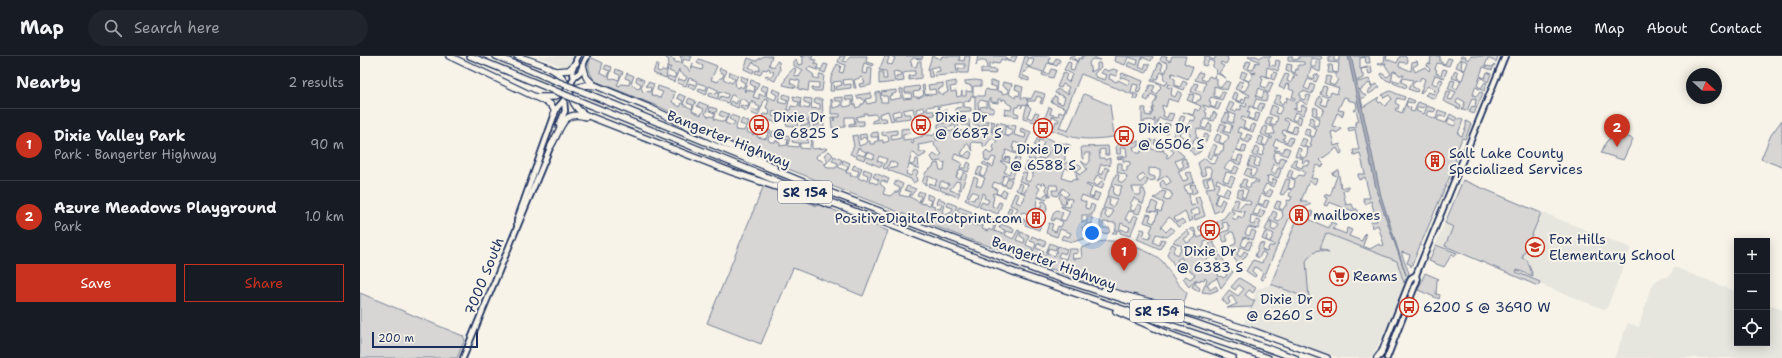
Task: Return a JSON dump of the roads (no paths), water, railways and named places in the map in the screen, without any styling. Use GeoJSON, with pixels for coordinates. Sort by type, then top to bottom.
{"type":"FeatureCollection","features":[{"type":"Feature","properties":{"kind":"highway"},"geometry":{"type":"LineString","coordinates":[[449,56],[550,104],[553,108],[554,115]]}},
{"type":"Feature","properties":{"kind":"highway","name":"Bangerter Highway"},"geometry":{"type":"LineString","coordinates":[[470,56],[546,88],[844,207],[1024,276],[1100,303],[1200,334],[1268,358]]}},
{"type":"Feature","properties":{"kind":"highway","name":"Bangerter Highway"},"geometry":{"type":"LineString","coordinates":[[496,56],[797,180],[1020,264],[1295,358]]}},
{"type":"Feature","properties":{"kind":"highway"},"geometry":{"type":"LineString","coordinates":[[518,56],[551,70],[563,78],[578,110],[732,172],[816,201],[844,207]]}},
{"type":"Feature","properties":{"kind":"highway"},"geometry":{"type":"LineString","coordinates":[[551,70],[566,71],[571,69],[576,63]]}},
{"type":"Feature","properties":{"kind":"highway"},"geometry":{"type":"LineString","coordinates":[[584,65],[588,79],[598,87],[650,108],[729,144],[797,180]]}},
{"type":"Feature","properties":{"kind":"highway"},"geometry":{"type":"LineString","coordinates":[[532,96],[548,97],[586,86],[598,87]]}},
{"type":"Feature","properties":{"kind":"highway"},"geometry":{"type":"LineString","coordinates":[[551,146],[564,122],[570,116],[576,115],[600,120]]}},
{"type":"Feature","properties":{"kind":"highway"},"geometry":{"type":"LineString","coordinates":[[1020,264],[1118,295],[1211,318],[1256,332],[1327,358]]}},
{"type":"Feature","properties":{"kind":"highway"},"geometry":{"type":"LineString","coordinates":[[1100,303],[1149,326],[1233,358]]}},
{"type":"Feature","properties":{"kind":"main road","name":"7000 South"},"geometry":{"type":"LineString","coordinates":[[574,77],[572,70],[578,56]]}},
{"type":"Feature","properties":{"kind":"main road","name":"7000 South"},"geometry":{"type":"LineString","coordinates":[[517,225],[517,220],[554,115],[557,108],[564,100],[574,77],[580,72],[584,65],[587,56]]}},
{"type":"Feature","properties":{"kind":"main road"},"geometry":{"type":"LineString","coordinates":[[1387,358],[1417,281],[1416,275],[1505,56]]}},
{"type":"Feature","properties":{"kind":"main road","name":"7000 South"},"geometry":{"type":"LineString","coordinates":[[463,358],[565,111],[564,100]]}},
{"type":"Feature","properties":{"kind":"main road"},"geometry":{"type":"LineString","coordinates":[[1379,356],[1411,278],[1416,275]]}},
{"type":"Feature","properties":{"kind":"place","name":"Dixie Dr @ 6825 S"},"geometry":{"type":"Point","coordinates":[759,125]}},
{"type":"Feature","properties":{"kind":"place","name":"Dixie Dr @ 6687 S"},"geometry":{"type":"Point","coordinates":[921,125]}},
{"type":"Feature","properties":{"kind":"place","name":"Dixie Dr @ 6588 S"},"geometry":{"type":"Point","coordinates":[1043,128]}},
{"type":"Feature","properties":{"kind":"place","name":"Dixie Dr @ 6506 S"},"geometry":{"type":"Point","coordinates":[1124,136]}},
{"type":"Feature","properties":{"kind":"place","name":"Azure Meadows Playground"},"geometry":{"type":"Point","coordinates":[1617,147]}},
{"type":"Feature","properties":{"kind":"place","name":"Salt Lake County Specialized Services"},"geometry":{"type":"Point","coordinates":[1435,161]}},
{"type":"Feature","properties":{"kind":"place","name":"mailboxes"},"geometry":{"type":"Point","coordinates":[1299,215]}},
{"type":"Feature","properties":{"kind":"place","name":"PositiveDigitalFootprint.com"},"geometry":{"type":"Point","coordinates":[1036,218]}},
{"type":"Feature","properties":{"kind":"place","name":"Dixie Dr @ 6383 S"},"geometry":{"type":"Point","coordinates":[1210,230]}},
{"type":"Feature","properties":{"kind":"place","name":"Fox Hills Elementary School"},"geometry":{"type":"Point","coordinates":[1535,247]}},
{"type":"Feature","properties":{"kind":"place","name":"Dixie Valley Park"},"geometry":{"type":"Point","coordinates":[1124,271]}},
{"type":"Feature","properties":{"kind":"place","name":"Reams"},"geometry":{"type":"Point","coordinates":[1339,276]}},
{"type":"Feature","properties":{"kind":"place","name":"Dixie Dr @ 6260 S"},"geometry":{"type":"Point","coordinates":[1327,307]}},
{"type":"Feature","properties":{"kind":"place","name":"6200 S @ 3690 W"},"geometry":{"type":"Point","coordinates":[1409,307]}}]}
